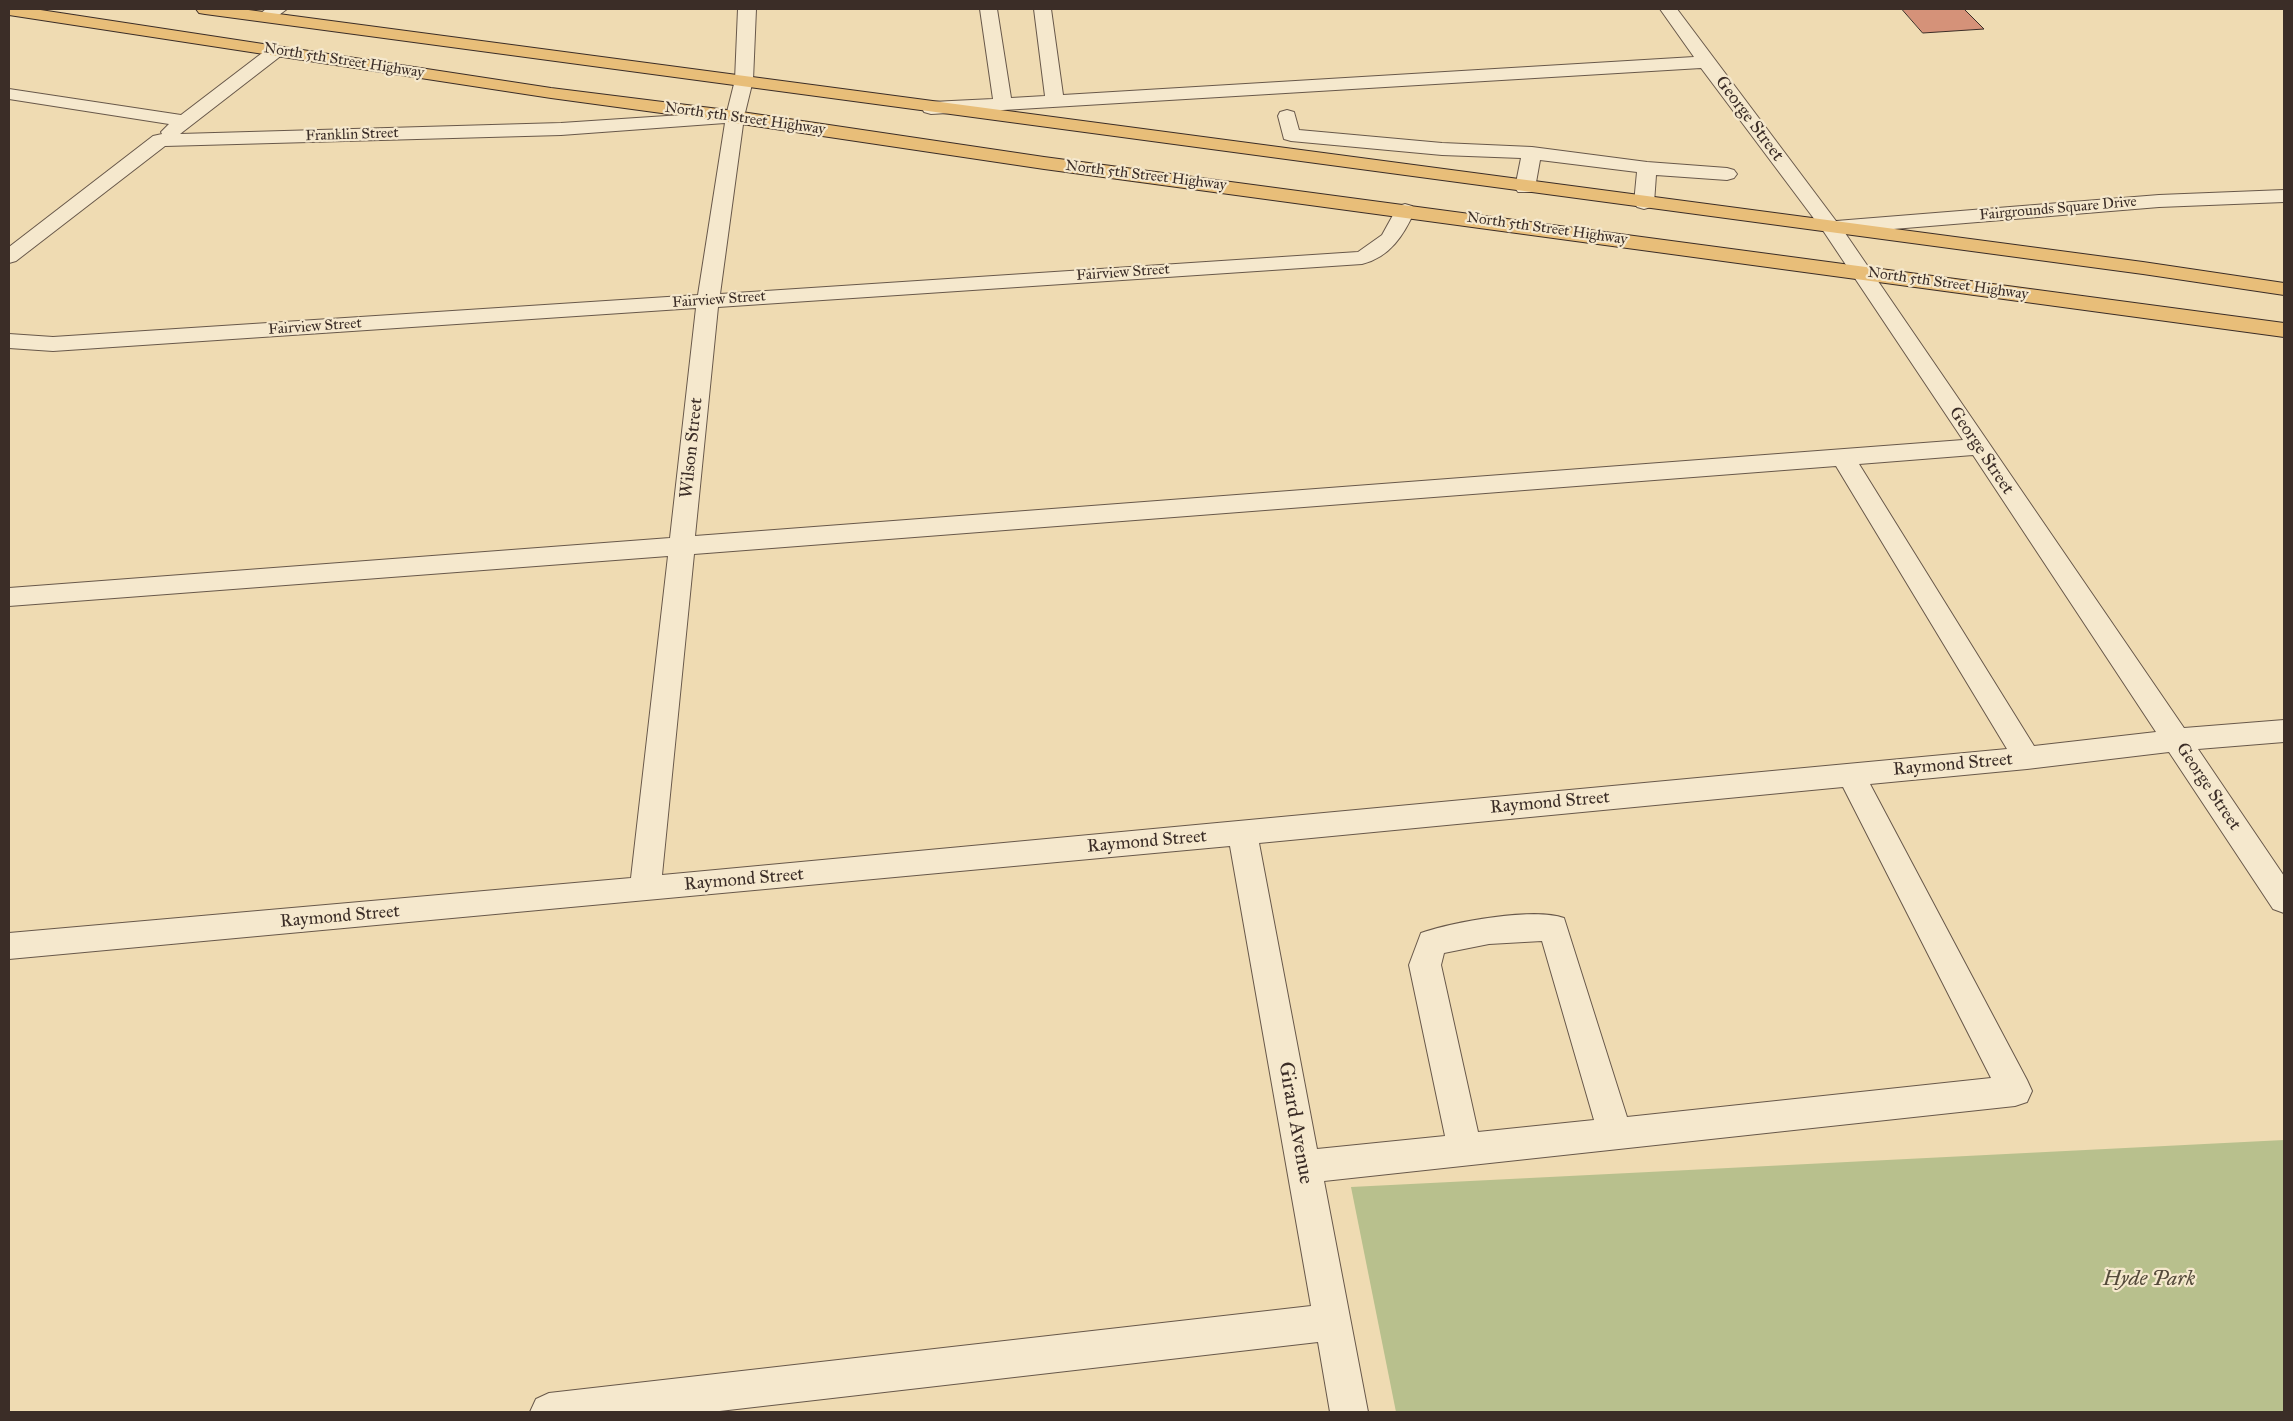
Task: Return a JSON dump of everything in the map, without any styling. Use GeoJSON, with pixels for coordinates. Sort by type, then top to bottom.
{"type":"FeatureCollection","features":[{"type":"Feature","properties":{"kind":"main road","name":"North 5th Street Highway"},"geometry":{"type":"LineString","coordinates":[[205,9],[271,13],[928,108],[2143,268],[2284,289]]}},
{"type":"Feature","properties":{"kind":"main road","name":"North 5th Street Highway"},"geometry":{"type":"LineString","coordinates":[[10,10],[551,93],[735,117],[1044,163],[1405,210],[2284,330]]}},
{"type":"Feature","properties":{"kind":"street","name":"Wilson Street"},"geometry":{"type":"LineString","coordinates":[[645,889],[708,301],[735,117],[744,80],[747,9]]}},
{"type":"Feature","properties":{"kind":"street"},"geometry":{"type":"LineString","coordinates":[[988,9],[1003,104]]}},
{"type":"Feature","properties":{"kind":"street"},"geometry":{"type":"LineString","coordinates":[[1042,9],[1055,101]]}},
{"type":"Feature","properties":{"kind":"street","name":"George Street"},"geometry":{"type":"LineString","coordinates":[[1669,9],[1706,62],[1831,228],[2284,900]]}},
{"type":"Feature","properties":{"kind":"street"},"geometry":{"type":"LineString","coordinates":[[9,257],[276,51]]}},
{"type":"Feature","properties":{"kind":"street"},"geometry":{"type":"LineString","coordinates":[[928,108],[1706,62]]}},
{"type":"Feature","properties":{"kind":"street"},"geometry":{"type":"LineString","coordinates":[[9,94],[185,121]]}},
{"type":"Feature","properties":{"kind":"street"},"geometry":{"type":"LineString","coordinates":[[1287,116],[1291,135],[1442,149],[1532,153],[1647,168],[1727,174]]}},
{"type":"Feature","properties":{"kind":"street","name":"Franklin Street"},"geometry":{"type":"LineString","coordinates":[[160,140],[561,129],[735,117]]}},
{"type":"Feature","properties":{"kind":"street"},"geometry":{"type":"LineString","coordinates":[[1320,160],[1328,139]]}},
{"type":"Feature","properties":{"kind":"street"},"geometry":{"type":"LineString","coordinates":[[1434,176],[1442,149]]}},
{"type":"Feature","properties":{"kind":"street"},"geometry":{"type":"LineString","coordinates":[[1526,188],[1532,153]]}},
{"type":"Feature","properties":{"kind":"street"},"geometry":{"type":"LineString","coordinates":[[1644,203],[1647,168]]}},
{"type":"Feature","properties":{"kind":"street","name":"Fairgrounds Square Drive"},"geometry":{"type":"LineString","coordinates":[[1831,228],[2158,201],[2284,196]]}},
{"type":"Feature","properties":{"kind":"street","name":"Fairview Street"},"geometry":{"type":"LineString","coordinates":[[9,341],[53,344],[1362,258],[1383,247],[1394,235],[1405,210]]}},
{"type":"Feature","properties":{"kind":"street"},"geometry":{"type":"LineString","coordinates":[[9,597],[681,544],[1978,447]]}},
{"type":"Feature","properties":{"kind":"street"},"geometry":{"type":"LineString","coordinates":[[1843,458],[2027,758]]}},
{"type":"Feature","properties":{"kind":"street","name":"Raymond Street"},"geometry":{"type":"LineString","coordinates":[[9,946],[1242,833],[2027,758],[2176,740],[2284,731]]}},
{"type":"Feature","properties":{"kind":"street"},"geometry":{"type":"LineString","coordinates":[[1303,1167],[2015,1091],[1851,775]]}},
{"type":"Feature","properties":{"kind":"street","name":"Girard Avenue"},"geometry":{"type":"LineString","coordinates":[[1242,833],[1349,1412]]}},
{"type":"Feature","properties":{"kind":"street"},"geometry":{"type":"LineString","coordinates":[[1465,1150],[1425,965],[1432,942],[1489,930],[1554,927],[1615,1134]]}},
{"type":"Feature","properties":{"kind":"street"},"geometry":{"type":"LineString","coordinates":[[549,1412],[1332,1322]]}},
{"type":"Feature","properties":{"kind":"green space","name":"Hyde Park"},"geometry":{"type":"Polygon","coordinates":[[[2284,1140],[2284,1412],[1396,1412],[1351,1187],[2284,1140]]]}},
{"type":"Feature","properties":{"kind":"building"},"geometry":{"type":"Polygon","coordinates":[[[1902,9],[1964,9],[1984,29],[1923,33],[1902,9]]]}}]}
